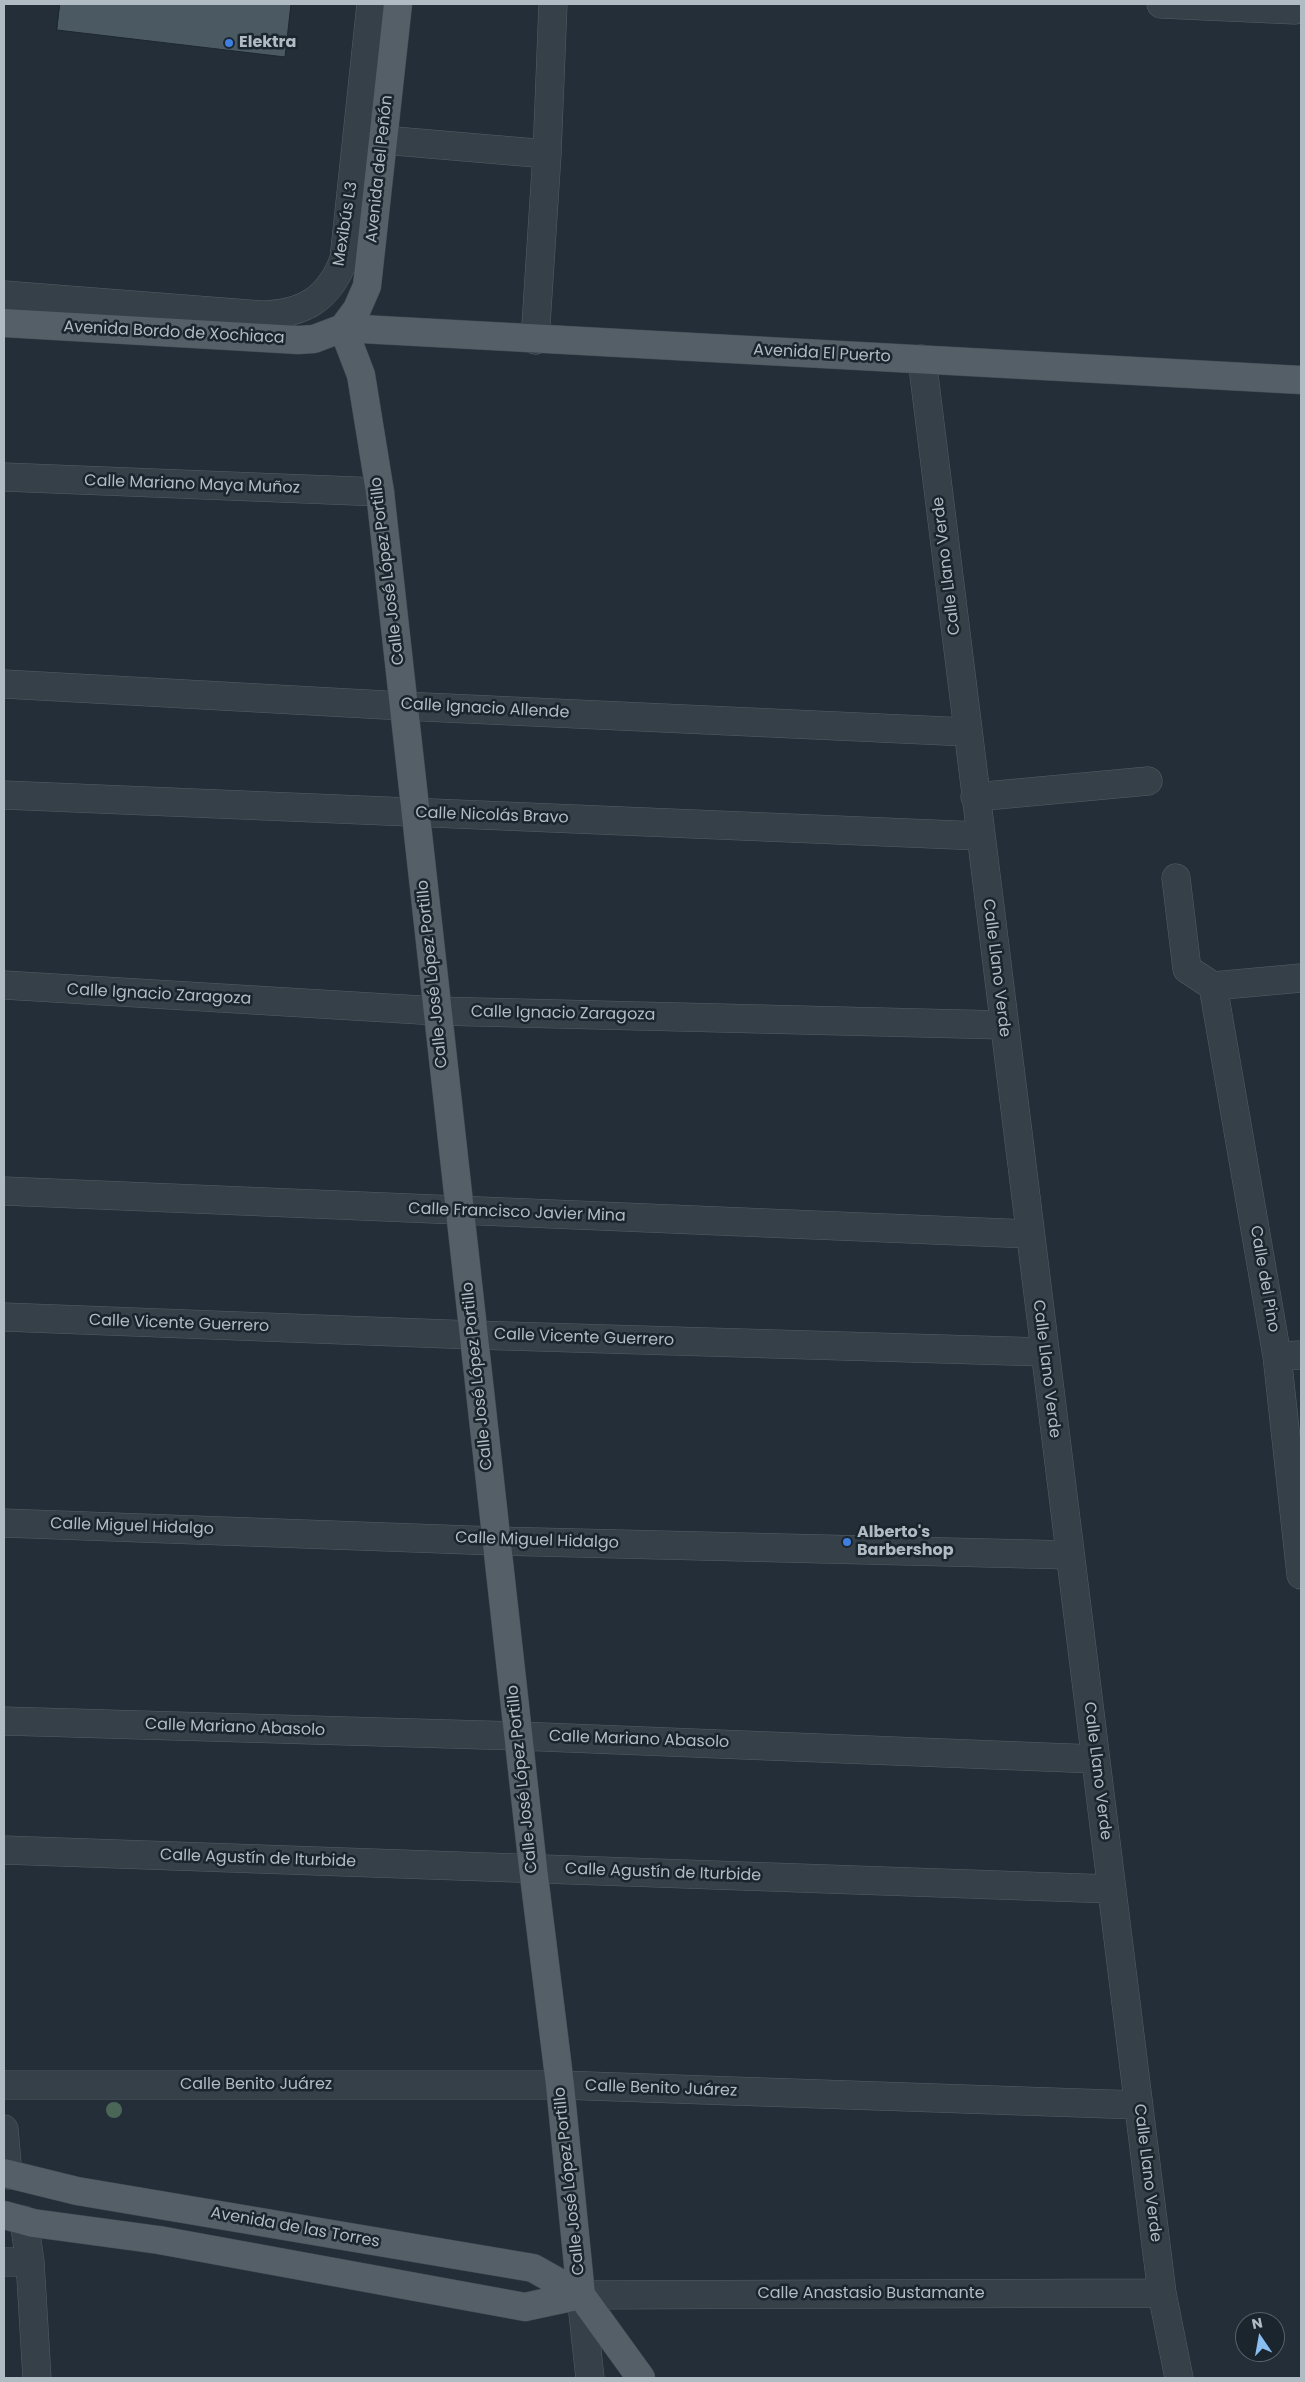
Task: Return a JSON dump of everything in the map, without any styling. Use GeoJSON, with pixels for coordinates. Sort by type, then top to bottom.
{"type":"FeatureCollection","features":[{"type":"Feature","properties":{"kind":"main road","name":"Avenida del Peñón"},"geometry":{"type":"LineString","coordinates":[[343,328],[357,309],[367,286],[398,4]]}},
{"type":"Feature","properties":{"kind":"main road","name":"Avenida Bordo de Xochiaca"},"geometry":{"type":"LineString","coordinates":[[4,323],[298,340],[314,339],[343,328]]}},
{"type":"Feature","properties":{"kind":"main road","name":"Avenida El Puerto"},"geometry":{"type":"LineString","coordinates":[[343,328],[535,340],[1301,380]]}},
{"type":"Feature","properties":{"kind":"main road","name":"Calle José López Portillo"},"geometry":{"type":"LineString","coordinates":[[343,328],[361,375],[380,492],[518,1736],[560,2086],[581,2295]]}},
{"type":"Feature","properties":{"kind":"main road","name":"Avenida de las Torres"},"geometry":{"type":"LineString","coordinates":[[6,2174],[78,2191],[533,2268],[581,2295],[641,2378]]}},
{"type":"Feature","properties":{"kind":"main road"},"geometry":{"type":"LineString","coordinates":[[14,2218],[302,2265],[525,2307],[581,2295]]}},
{"type":"Feature","properties":{"kind":"street","name":"Mexibús L3"},"geometry":{"type":"LineString","coordinates":[[4,295],[261,315],[282,314],[301,309],[330,288],[344,259],[371,4]]}},
{"type":"Feature","properties":{"kind":"street"},"geometry":{"type":"LineString","coordinates":[[535,340],[547,154],[553,4]]}},
{"type":"Feature","properties":{"kind":"street"},"geometry":{"type":"LineString","coordinates":[[1161,4],[1295,10]]}},
{"type":"Feature","properties":{"kind":"street"},"geometry":{"type":"LineString","coordinates":[[383,140],[547,154]]}},
{"type":"Feature","properties":{"kind":"street","name":"Calle Llano Verde"},"geometry":{"type":"LineString","coordinates":[[922,360],[1138,2105],[1162,2293],[1179,2378]]}},
{"type":"Feature","properties":{"kind":"street","name":"Calle Mariano Maya Muñoz"},"geometry":{"type":"LineString","coordinates":[[4,477],[380,492]]}},
{"type":"Feature","properties":{"kind":"street","name":"Calle Ignacio Allende"},"geometry":{"type":"LineString","coordinates":[[4,684],[403,706],[967,732]]}},
{"type":"Feature","properties":{"kind":"street"},"geometry":{"type":"LineString","coordinates":[[975,797],[1148,780]]}},
{"type":"Feature","properties":{"kind":"street","name":"Calle Nicolás Bravo"},"geometry":{"type":"LineString","coordinates":[[4,796],[980,836]]}},
{"type":"Feature","properties":{"kind":"street"},"geometry":{"type":"LineString","coordinates":[[1176,878],[1187,969],[1213,986],[1301,978]]}},
{"type":"Feature","properties":{"kind":"street","name":"Calle Ignacio Zaragoza"},"geometry":{"type":"LineString","coordinates":[[4,986],[438,1011],[1004,1025]]}},
{"type":"Feature","properties":{"kind":"street","name":"Calle del Pino"},"geometry":{"type":"LineString","coordinates":[[1213,986],[1289,1355],[1301,1574]]}},
{"type":"Feature","properties":{"kind":"street","name":"Calle Francisco Javier Mina"},"geometry":{"type":"LineString","coordinates":[[4,1191],[1029,1234]]}},
{"type":"Feature","properties":{"kind":"street","name":"Calle Vicente Guerrero"},"geometry":{"type":"LineString","coordinates":[[4,1317],[474,1335],[1044,1352]]}},
{"type":"Feature","properties":{"kind":"street","name":"Calle Miguel Hidalgo"},"geometry":{"type":"LineString","coordinates":[[4,1523],[496,1541],[1070,1555]]}},
{"type":"Feature","properties":{"kind":"street","name":"Calle Mariano Abasolo"},"geometry":{"type":"LineString","coordinates":[[4,1721],[518,1736],[1095,1758]]}},
{"type":"Feature","properties":{"kind":"street","name":"Calle Agustín de Iturbide"},"geometry":{"type":"LineString","coordinates":[[4,1850],[1111,1889]]}},
{"type":"Feature","properties":{"kind":"street","name":"Calle Benito Juárez"},"geometry":{"type":"LineString","coordinates":[[4,2085],[560,2086],[1138,2105]]}},
{"type":"Feature","properties":{"kind":"street"},"geometry":{"type":"LineString","coordinates":[[4,2129],[6,2174]]}},
{"type":"Feature","properties":{"kind":"street"},"geometry":{"type":"LineString","coordinates":[[14,2218],[17,2262],[37,2378]]}},
{"type":"Feature","properties":{"kind":"street","name":"Calle Anastasio Bustamante"},"geometry":{"type":"LineString","coordinates":[[581,2295],[1162,2293]]}},
{"type":"Feature","properties":{"kind":"street","name":"Calle José López Portillo"},"geometry":{"type":"LineString","coordinates":[[581,2295],[590,2378]]}},
{"type":"Feature","properties":{"kind":"building","name":"Elektra"},"geometry":{"type":"Polygon","coordinates":[[[60,4],[291,4],[285,57],[57,30],[60,4]]]}},
{"type":"Feature","properties":{"kind":"place","name":"Elektra"},"geometry":{"type":"Point","coordinates":[229,43]}},
{"type":"Feature","properties":{"kind":"place","name":"Alberto's Barbershop"},"geometry":{"type":"Point","coordinates":[847,1542]}}]}
